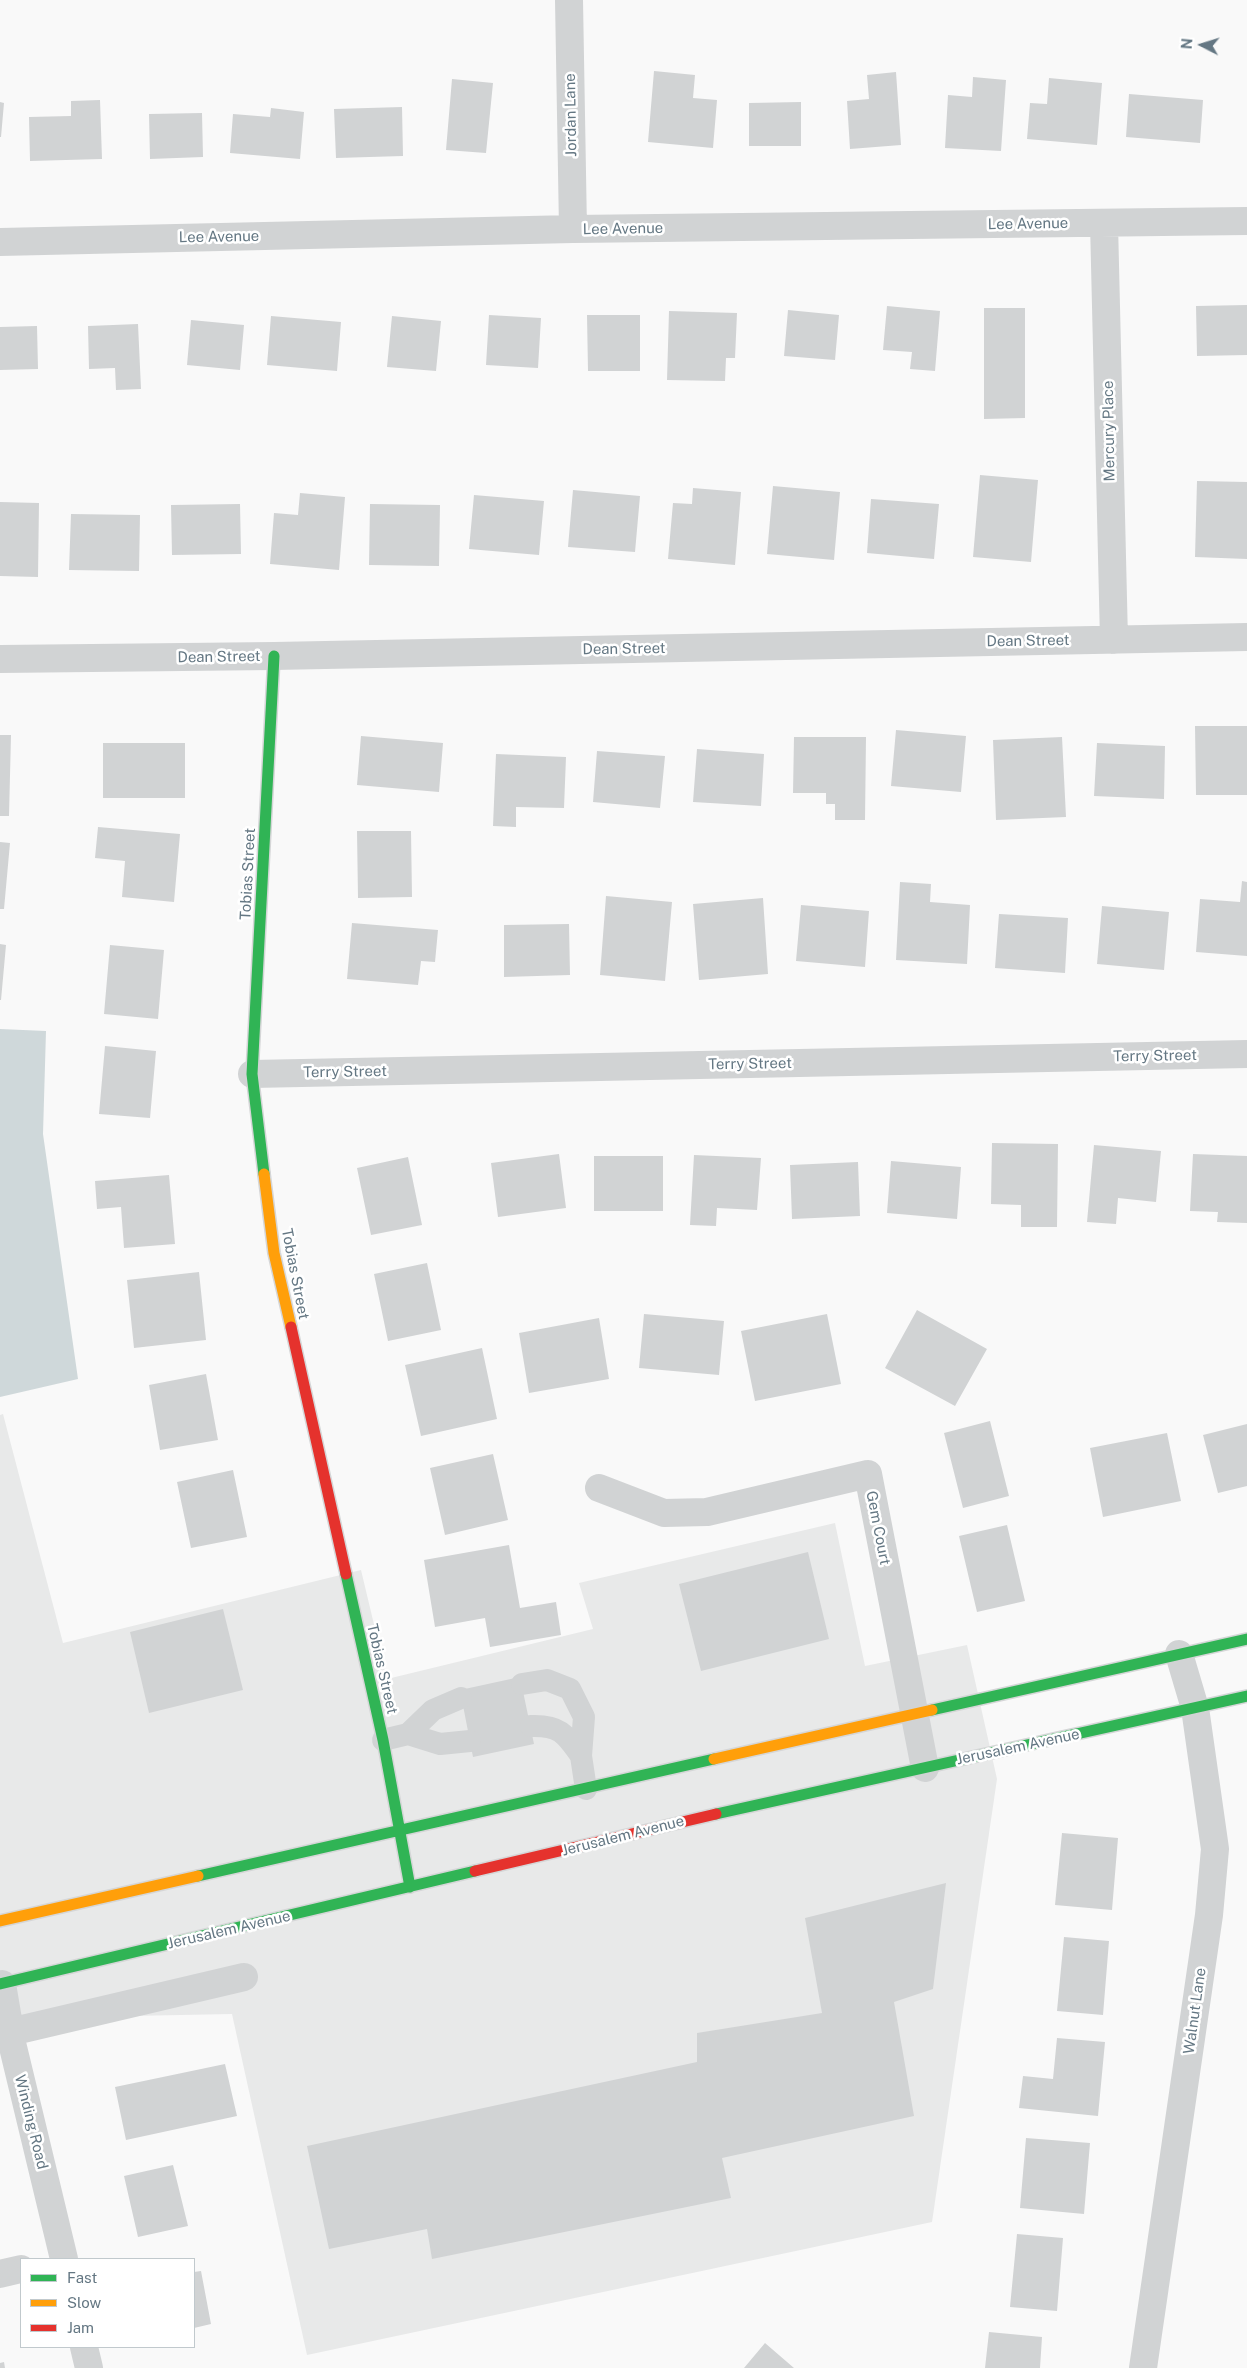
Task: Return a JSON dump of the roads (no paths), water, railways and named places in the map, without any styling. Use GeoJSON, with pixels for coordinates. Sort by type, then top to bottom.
{"type":"FeatureCollection","features":[{"type":"Feature","properties":{"kind":"main road","name":"Tobias Street"},"geometry":{"type":"LineString","coordinates":[[274,656],[252,1074],[274,1253],[383,1740],[398,1831],[410,1888]]}},
{"type":"Feature","properties":{"kind":"main road"},"geometry":{"type":"LineString","coordinates":[[0,1921],[1247,1639]]}},
{"type":"Feature","properties":{"kind":"main road","name":"Jerusalem Avenue"},"geometry":{"type":"LineString","coordinates":[[1,1984],[728,1811],[1247,1696]]}},
{"type":"Feature","properties":{"kind":"street","name":"Jordan Lane"},"geometry":{"type":"LineString","coordinates":[[569,0],[573,229]]}},
{"type":"Feature","properties":{"kind":"street","name":"Lee Avenue"},"geometry":{"type":"LineString","coordinates":[[0,242],[573,229],[1247,221]]}},
{"type":"Feature","properties":{"kind":"street","name":"Mercury Place"},"geometry":{"type":"LineString","coordinates":[[1104,222],[1114,640]]}},
{"type":"Feature","properties":{"kind":"street","name":"Dean Street"},"geometry":{"type":"LineString","coordinates":[[0,659],[274,656],[1247,637]]}},
{"type":"Feature","properties":{"kind":"street","name":"Terry Street"},"geometry":{"type":"LineString","coordinates":[[252,1074],[1247,1054]]}},
{"type":"Feature","properties":{"kind":"street","name":"Gem Court"},"geometry":{"type":"LineString","coordinates":[[598,1488],[664,1514],[707,1512],[868,1474],[925,1768]]}},
{"type":"Feature","properties":{"kind":"street","name":"Walnut Lane"},"geometry":{"type":"LineString","coordinates":[[1143,2368],[1209,1915],[1215,1849],[1195,1708],[1179,1654]]}},
{"type":"Feature","properties":{"kind":"street"},"geometry":{"type":"LineString","coordinates":[[10,2032],[244,1977]]}},
{"type":"Feature","properties":{"kind":"street","name":"Winding Road"},"geometry":{"type":"LineString","coordinates":[[1,1984],[10,2032],[64,2258]]}},
{"type":"Feature","properties":{"kind":"street"},"geometry":{"type":"LineString","coordinates":[[0,2274],[20,2269]]}},
{"type":"Feature","properties":{"kind":"street"},"geometry":{"type":"LineString","coordinates":[[84,2348],[89,2368]]}},
{"type":"Feature","properties":{"kind":"lane"},"geometry":{"type":"LineString","coordinates":[[522,1684],[547,1680],[570,1690],[584,1717],[581,1756],[586,1788]]}},
{"type":"Feature","properties":{"kind":"lane"},"geometry":{"type":"LineString","coordinates":[[383,1740],[408,1734],[433,1710],[461,1698]]}},
{"type":"Feature","properties":{"kind":"lane"},"geometry":{"type":"LineString","coordinates":[[531,1726],[549,1726],[567,1735],[581,1756]]}},
{"type":"Feature","properties":{"kind":"lane"},"geometry":{"type":"LineString","coordinates":[[408,1734],[440,1744],[470,1741]]}}]}
